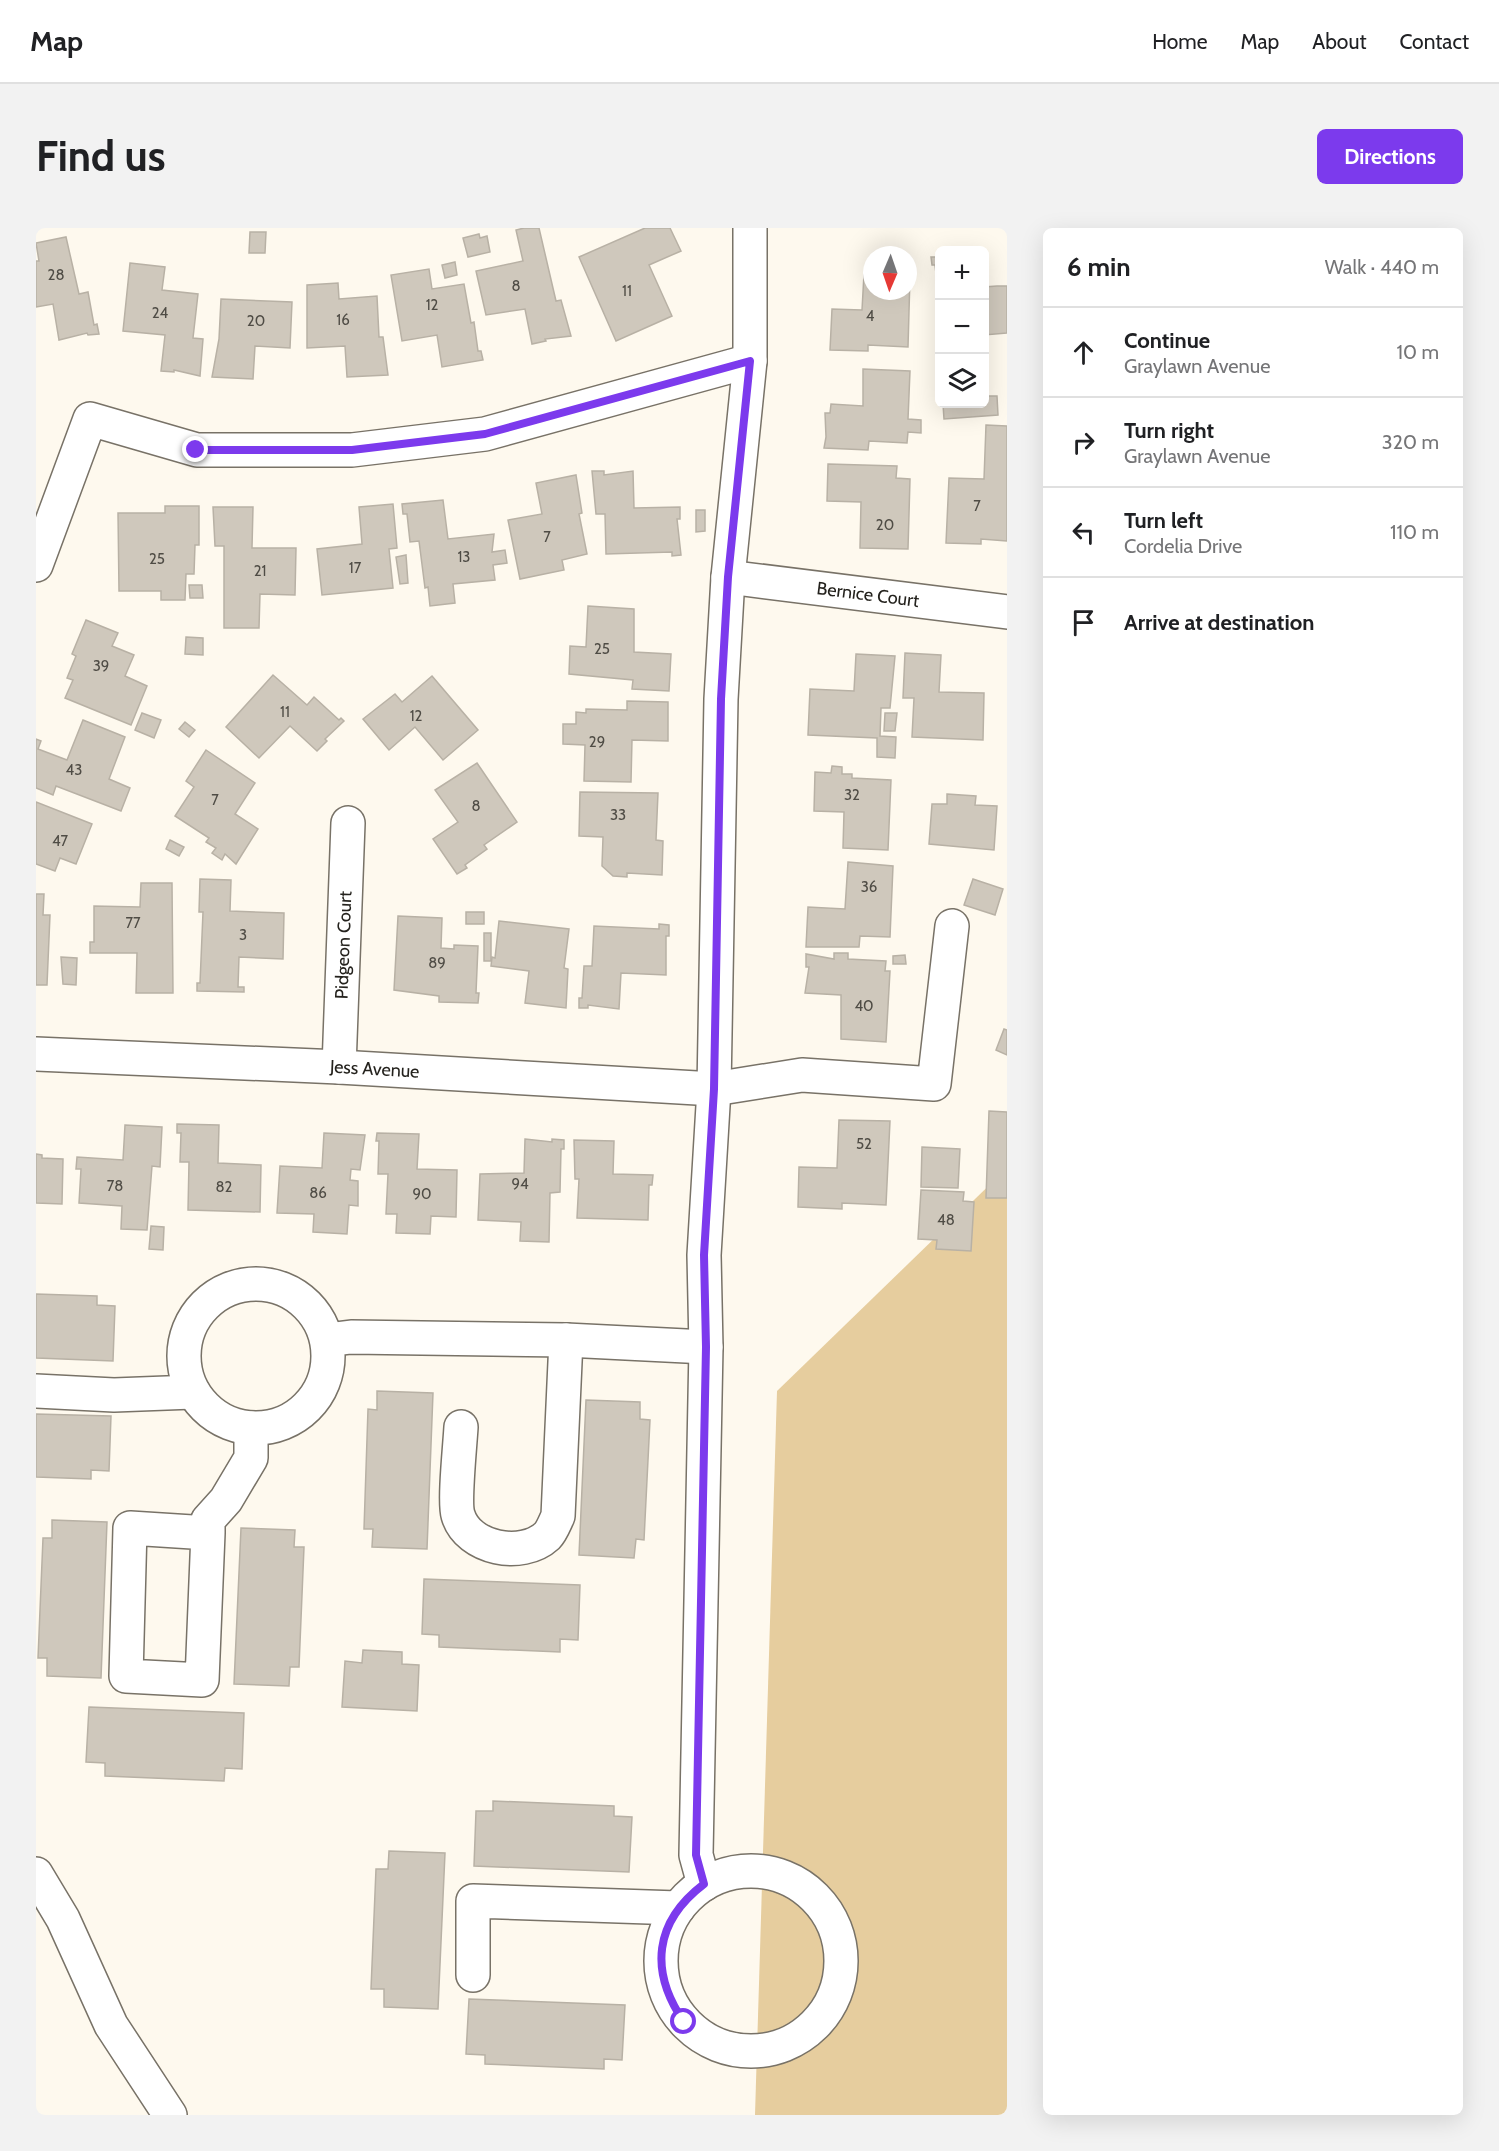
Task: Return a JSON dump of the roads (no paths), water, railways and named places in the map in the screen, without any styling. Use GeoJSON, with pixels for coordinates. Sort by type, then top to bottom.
{"type":"FeatureCollection","features":[{"type":"Feature","properties":{"kind":"street"},"geometry":{"type":"LineString","coordinates":[[704,1884],[696,1855],[706,1347],[704,1255],[714,1089],[721,699],[728,577],[750,361],[750,228]]}},
{"type":"Feature","properties":{"kind":"street"},"geometry":{"type":"LineString","coordinates":[[36,565],[90,419],[196,450],[352,450],[485,434],[750,361]]}},
{"type":"Feature","properties":{"kind":"street","name":"Bernice Court"},"geometry":{"type":"LineString","coordinates":[[728,577],[1007,612]]}},
{"type":"Feature","properties":{"kind":"street","name":"Pidgeon Court"},"geometry":{"type":"LineString","coordinates":[[339,1067],[348,823]]}},
{"type":"Feature","properties":{"kind":"street","name":"Jess Avenue"},"geometry":{"type":"LineString","coordinates":[[36,1054],[339,1067],[714,1089],[802,1075],[934,1084],[952,926]]}},
{"type":"Feature","properties":{"kind":"street"},"geometry":{"type":"LineString","coordinates":[[268,1285],[295,1295],[315,1315],[327,1340],[328,1360],[325,1378],[317,1396],[304,1410],[288,1421],[270,1427],[251,1428],[233,1425],[217,1418],[203,1406],[193,1392],[186,1375],[184,1358],[186,1338],[193,1320],[205,1305],[220,1293],[238,1286],[268,1285]]}},
{"type":"Feature","properties":{"kind":"street"},"geometry":{"type":"LineString","coordinates":[[327,1340],[351,1337],[566,1340],[706,1347]]}},
{"type":"Feature","properties":{"kind":"street"},"geometry":{"type":"LineString","coordinates":[[461,1427],[458,1514],[470,1535],[487,1545],[523,1547],[549,1535],[558,1516],[566,1340]]}},
{"type":"Feature","properties":{"kind":"street"},"geometry":{"type":"LineString","coordinates":[[36,1391],[114,1395],[193,1392]]}},
{"type":"Feature","properties":{"kind":"street"},"geometry":{"type":"LineString","coordinates":[[208,1533],[130,1528],[126,1676],[202,1680],[208,1533],[208,1520],[226,1500],[251,1458],[251,1428]]}},
{"type":"Feature","properties":{"kind":"street"},"geometry":{"type":"LineString","coordinates":[[762,1871],[790,1880],[815,1896],[832,1920],[842,1948],[841,1978],[831,2006],[813,2029],[788,2045],[759,2052],[729,2049],[702,2037],[684,2022],[670,2002],[663,1980],[661,1955],[666,1930],[678,1908],[704,1884],[732,1873],[762,1871]]}},
{"type":"Feature","properties":{"kind":"street"},"geometry":{"type":"LineString","coordinates":[[36,1874],[63,1919],[111,2025],[170,2115]]}},
{"type":"Feature","properties":{"kind":"street"},"geometry":{"type":"LineString","coordinates":[[473,1975],[473,1901],[678,1908]]}}]}
